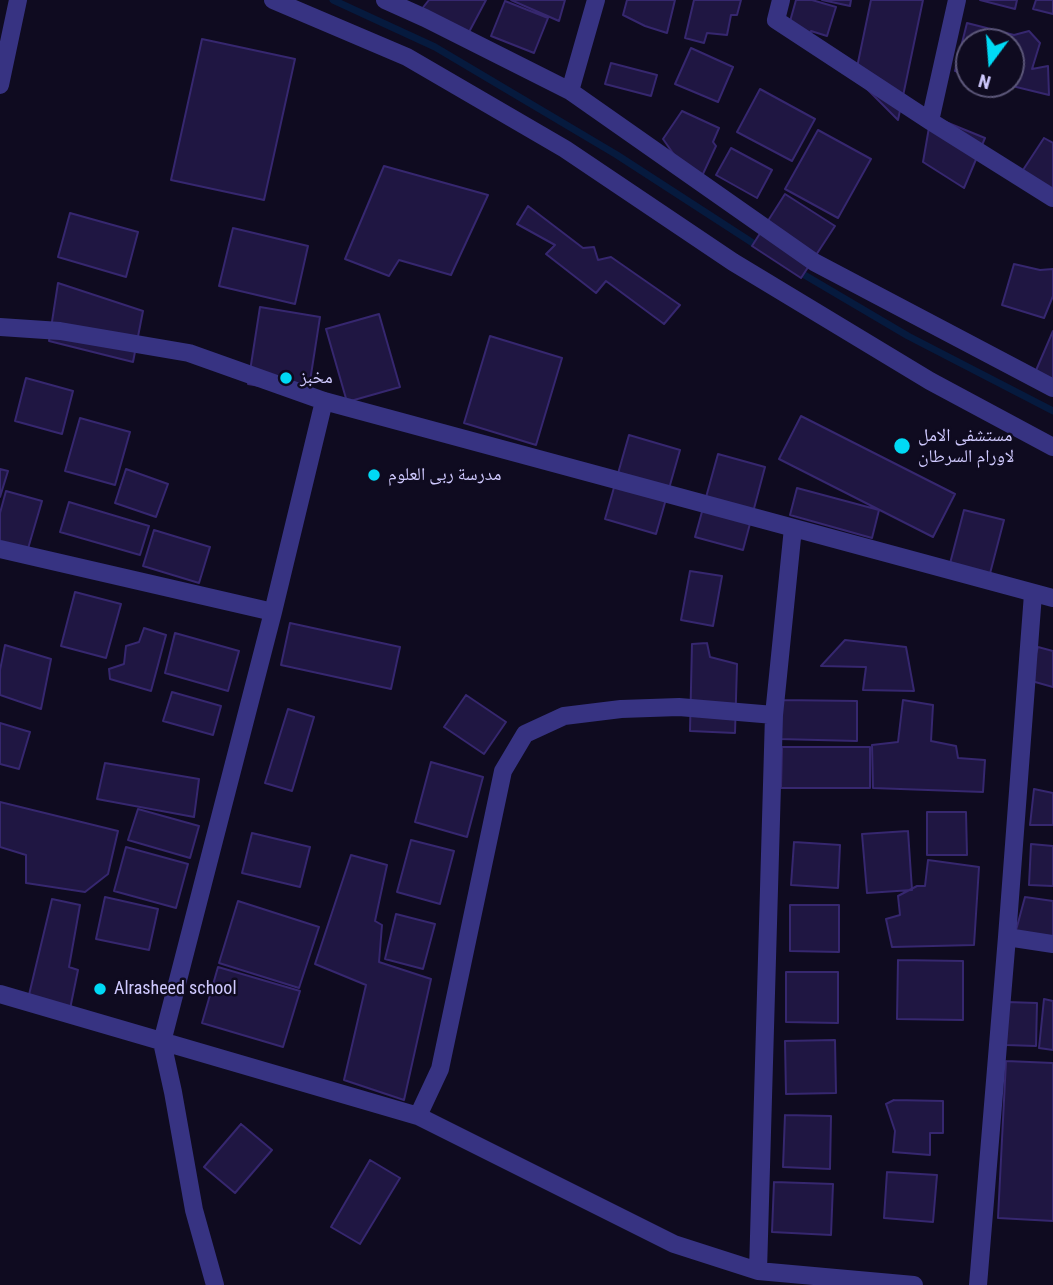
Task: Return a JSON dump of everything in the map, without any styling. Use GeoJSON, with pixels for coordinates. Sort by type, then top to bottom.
{"type":"FeatureCollection","features":[{"type":"Feature","properties":{"kind":"street"},"geometry":{"type":"LineString","coordinates":[[0,85],[19,0]]}},
{"type":"Feature","properties":{"kind":"street"},"geometry":{"type":"LineString","coordinates":[[273,0],[407,57],[565,149],[733,262],[930,381],[1053,447]]}},
{"type":"Feature","properties":{"kind":"street"},"geometry":{"type":"LineString","coordinates":[[385,0],[570,91],[814,262],[1053,388]]}},
{"type":"Feature","properties":{"kind":"street"},"geometry":{"type":"LineString","coordinates":[[570,91],[596,0]]}},
{"type":"Feature","properties":{"kind":"street"},"geometry":{"type":"LineString","coordinates":[[781,0],[776,20],[1053,198]]}},
{"type":"Feature","properties":{"kind":"street"},"geometry":{"type":"LineString","coordinates":[[930,121],[957,0]]}},
{"type":"Feature","properties":{"kind":"street"},"geometry":{"type":"LineString","coordinates":[[0,327],[60,331],[189,353],[324,401],[1053,598]]}},
{"type":"Feature","properties":{"kind":"street"},"geometry":{"type":"LineString","coordinates":[[215,1285],[194,1210],[162,1042],[273,612],[324,401]]}},
{"type":"Feature","properties":{"kind":"street"},"geometry":{"type":"LineString","coordinates":[[758,1271],[774,715],[793,528]]}},
{"type":"Feature","properties":{"kind":"street"},"geometry":{"type":"LineString","coordinates":[[0,549],[273,612]]}},
{"type":"Feature","properties":{"kind":"street"},"geometry":{"type":"LineString","coordinates":[[978,1285],[1033,594]]}},
{"type":"Feature","properties":{"kind":"street"},"geometry":{"type":"LineString","coordinates":[[418,1116],[440,1069],[503,771],[525,734],[564,716],[621,709],[679,707],[774,715]]}},
{"type":"Feature","properties":{"kind":"street"},"geometry":{"type":"LineString","coordinates":[[1007,937],[1053,944]]}},
{"type":"Feature","properties":{"kind":"street"},"geometry":{"type":"LineString","coordinates":[[0,994],[418,1116],[674,1244],[758,1271],[914,1285]]}},
{"type":"Feature","properties":{"kind":"building"},"geometry":{"type":"Polygon","coordinates":[[[429,0],[486,0],[468,34],[421,10],[429,0]]]}},
{"type":"Feature","properties":{"kind":"building"},"geometry":{"type":"Polygon","coordinates":[[[511,0],[565,0],[559,21],[511,0]]]}},
{"type":"Feature","properties":{"kind":"building"},"geometry":{"type":"Polygon","coordinates":[[[627,0],[675,0],[667,33],[623,15],[627,0]]]}},
{"type":"Feature","properties":{"kind":"building"},"geometry":{"type":"Polygon","coordinates":[[[694,0],[741,0],[737,15],[731,15],[727,35],[707,33],[704,43],[685,38],[694,0]]]}},
{"type":"Feature","properties":{"kind":"building"},"geometry":{"type":"Polygon","coordinates":[[[796,0],[812,0],[836,7],[827,36],[811,31],[807,39],[789,25],[796,0]]]}},
{"type":"Feature","properties":{"kind":"building"},"geometry":{"type":"Polygon","coordinates":[[[822,0],[851,0],[850,6],[822,0]]]}},
{"type":"Feature","properties":{"kind":"building"},"geometry":{"type":"Polygon","coordinates":[[[871,0],[923,0],[898,120],[855,77],[871,0]]]}},
{"type":"Feature","properties":{"kind":"building"},"geometry":{"type":"Polygon","coordinates":[[[980,0],[1017,0],[1015,9],[980,0]]]}},
{"type":"Feature","properties":{"kind":"building"},"geometry":{"type":"Polygon","coordinates":[[[1036,0],[1053,0],[1053,14],[1033,9],[1036,0]]]}},
{"type":"Feature","properties":{"kind":"building"},"geometry":{"type":"Polygon","coordinates":[[[505,1],[548,18],[534,53],[491,36],[505,1]]]}},
{"type":"Feature","properties":{"kind":"building"},"geometry":{"type":"Polygon","coordinates":[[[967,23],[987,28],[966,28],[967,23]]]}},
{"type":"Feature","properties":{"kind":"building"},"geometry":{"type":"Polygon","coordinates":[[[1029,31],[1040,43],[1032,69],[1048,66],[1049,95],[1025,89],[1025,32],[1029,31]]]}},
{"type":"Feature","properties":{"kind":"building"},"geometry":{"type":"Polygon","coordinates":[[[202,39],[295,59],[264,200],[171,180],[202,39]]]}},
{"type":"Feature","properties":{"kind":"building"},"geometry":{"type":"Polygon","coordinates":[[[691,48],[733,67],[718,102],[675,84],[691,48]]]}},
{"type":"Feature","properties":{"kind":"building"},"geometry":{"type":"Polygon","coordinates":[[[611,63],[657,75],[651,96],[605,84],[611,63]]]}},
{"type":"Feature","properties":{"kind":"building"},"geometry":{"type":"Polygon","coordinates":[[[760,89],[815,119],[792,161],[737,132],[760,89]]]}},
{"type":"Feature","properties":{"kind":"building"},"geometry":{"type":"Polygon","coordinates":[[[682,111],[719,128],[713,142],[716,146],[702,176],[677,159],[663,139],[682,111]]]}},
{"type":"Feature","properties":{"kind":"building"},"geometry":{"type":"Polygon","coordinates":[[[931,116],[985,138],[964,188],[923,162],[931,116]]]}},
{"type":"Feature","properties":{"kind":"building"},"geometry":{"type":"Polygon","coordinates":[[[818,130],[871,159],[838,218],[785,189],[818,130]]]}},
{"type":"Feature","properties":{"kind":"building"},"geometry":{"type":"Polygon","coordinates":[[[1044,138],[1053,143],[1053,195],[1021,173],[1044,138]]]}},
{"type":"Feature","properties":{"kind":"building"},"geometry":{"type":"Polygon","coordinates":[[[731,148],[772,170],[757,198],[716,175],[731,148]]]}},
{"type":"Feature","properties":{"kind":"building"},"geometry":{"type":"Polygon","coordinates":[[[384,166],[488,195],[451,275],[399,260],[389,276],[345,259],[384,166]]]}},
{"type":"Feature","properties":{"kind":"building"},"geometry":{"type":"Polygon","coordinates":[[[785,194],[835,226],[801,278],[752,246],[785,194]]]}},
{"type":"Feature","properties":{"kind":"building"},"geometry":{"type":"Polygon","coordinates":[[[528,206],[583,248],[594,247],[598,260],[611,257],[680,305],[664,324],[606,281],[596,293],[546,254],[555,245],[517,224],[528,206]]]}},
{"type":"Feature","properties":{"kind":"building"},"geometry":{"type":"Polygon","coordinates":[[[70,213],[138,232],[126,277],[58,257],[70,213]]]}},
{"type":"Feature","properties":{"kind":"building"},"geometry":{"type":"Polygon","coordinates":[[[233,228],[308,246],[295,304],[219,286],[233,228]]]}},
{"type":"Feature","properties":{"kind":"building"},"geometry":{"type":"Polygon","coordinates":[[[1014,264],[1040,270],[1053,269],[1053,296],[1044,318],[1002,305],[1014,264]]]}},
{"type":"Feature","properties":{"kind":"building"},"geometry":{"type":"Polygon","coordinates":[[[58,283],[143,311],[133,362],[49,341],[58,283]]]}},
{"type":"Feature","properties":{"kind":"building"},"geometry":{"type":"Polygon","coordinates":[[[260,307],[320,317],[308,394],[248,384],[260,307]]]}},
{"type":"Feature","properties":{"kind":"building"},"geometry":{"type":"Polygon","coordinates":[[[379,314],[400,387],[347,402],[326,329],[379,314]]]}},
{"type":"Feature","properties":{"kind":"building"},"geometry":{"type":"Polygon","coordinates":[[[1053,331],[1053,384],[1034,375],[1053,331]]]}},
{"type":"Feature","properties":{"kind":"building"},"geometry":{"type":"Polygon","coordinates":[[[490,336],[562,358],[536,445],[464,423],[490,336]]]}},
{"type":"Feature","properties":{"kind":"building"},"geometry":{"type":"Polygon","coordinates":[[[26,378],[73,391],[62,434],[15,421],[26,378]]]}},
{"type":"Feature","properties":{"kind":"building"},"geometry":{"type":"Polygon","coordinates":[[[801,416],[955,494],[933,537],[779,459],[801,416]]]}},
{"type":"Feature","properties":{"kind":"building"},"geometry":{"type":"Polygon","coordinates":[[[80,418],[130,432],[115,485],[65,471],[80,418]]]}},
{"type":"Feature","properties":{"kind":"building"},"geometry":{"type":"Polygon","coordinates":[[[629,435],[680,450],[656,534],[605,519],[629,435]]]}},
{"type":"Feature","properties":{"kind":"building"},"geometry":{"type":"Polygon","coordinates":[[[718,454],[765,467],[743,550],[695,537],[718,454]]]}},
{"type":"Feature","properties":{"kind":"building"},"geometry":{"type":"Polygon","coordinates":[[[0,469],[8,471],[0,497],[0,469]]]}},
{"type":"Feature","properties":{"kind":"building"},"geometry":{"type":"Polygon","coordinates":[[[126,469],[168,484],[156,517],[115,503],[126,469]]]}},
{"type":"Feature","properties":{"kind":"building"},"geometry":{"type":"Polygon","coordinates":[[[797,488],[879,510],[872,538],[790,515],[797,488]]]}},
{"type":"Feature","properties":{"kind":"building"},"geometry":{"type":"Polygon","coordinates":[[[6,491],[42,501],[27,552],[0,544],[0,513],[6,491]]]}},
{"type":"Feature","properties":{"kind":"building"},"geometry":{"type":"Polygon","coordinates":[[[69,502],[149,526],[140,555],[60,532],[69,502]]]}},
{"type":"Feature","properties":{"kind":"building"},"geometry":{"type":"Polygon","coordinates":[[[964,510],[1004,520],[987,585],[947,575],[964,510]]]}},
{"type":"Feature","properties":{"kind":"building"},"geometry":{"type":"Polygon","coordinates":[[[154,530],[210,547],[199,583],[143,566],[154,530]]]}},
{"type":"Feature","properties":{"kind":"building"},"geometry":{"type":"Polygon","coordinates":[[[690,571],[722,576],[713,626],[681,620],[690,571]]]}},
{"type":"Feature","properties":{"kind":"building"},"geometry":{"type":"Polygon","coordinates":[[[75,592],[121,604],[106,658],[61,646],[75,592]]]}},
{"type":"Feature","properties":{"kind":"building"},"geometry":{"type":"Polygon","coordinates":[[[290,623],[400,647],[391,689],[281,665],[290,623]]]}},
{"type":"Feature","properties":{"kind":"building"},"geometry":{"type":"Polygon","coordinates":[[[144,628],[166,635],[151,691],[110,679],[109,669],[124,664],[126,646],[139,642],[144,628]]]}},
{"type":"Feature","properties":{"kind":"building"},"geometry":{"type":"Polygon","coordinates":[[[175,633],[239,651],[228,691],[165,673],[175,633]]]}},
{"type":"Feature","properties":{"kind":"building"},"geometry":{"type":"Polygon","coordinates":[[[845,640],[906,647],[914,691],[863,690],[866,667],[821,666],[845,640]]]}},
{"type":"Feature","properties":{"kind":"building"},"geometry":{"type":"Polygon","coordinates":[[[707,643],[710,657],[737,664],[735,733],[690,731],[692,644],[707,643]]]}},
{"type":"Feature","properties":{"kind":"building"},"geometry":{"type":"Polygon","coordinates":[[[5,645],[51,659],[41,709],[0,695],[0,670],[5,645]]]}},
{"type":"Feature","properties":{"kind":"building"},"geometry":{"type":"Polygon","coordinates":[[[1038,647],[1053,651],[1053,687],[1028,680],[1038,647]]]}},
{"type":"Feature","properties":{"kind":"building"},"geometry":{"type":"Polygon","coordinates":[[[172,692],[221,706],[213,735],[163,721],[172,692]]]}},
{"type":"Feature","properties":{"kind":"building"},"geometry":{"type":"Polygon","coordinates":[[[466,695],[506,722],[484,754],[444,727],[466,695]]]}},
{"type":"Feature","properties":{"kind":"building"},"geometry":{"type":"Polygon","coordinates":[[[780,700],[857,701],[857,741],[779,739],[780,700]]]}},
{"type":"Feature","properties":{"kind":"building"},"geometry":{"type":"Polygon","coordinates":[[[903,700],[933,705],[931,741],[956,746],[958,758],[985,760],[983,792],[873,788],[872,745],[898,742],[903,700]]]}},
{"type":"Feature","properties":{"kind":"building"},"geometry":{"type":"Polygon","coordinates":[[[288,709],[314,717],[292,791],[265,783],[288,709]]]}},
{"type":"Feature","properties":{"kind":"building"},"geometry":{"type":"Polygon","coordinates":[[[0,723],[30,732],[19,769],[0,764],[0,723]]]}},
{"type":"Feature","properties":{"kind":"building"},"geometry":{"type":"Polygon","coordinates":[[[782,747],[870,747],[870,788],[781,788],[782,747]]]}},
{"type":"Feature","properties":{"kind":"building"},"geometry":{"type":"Polygon","coordinates":[[[431,762],[483,777],[467,837],[415,822],[431,762]]]}},
{"type":"Feature","properties":{"kind":"building"},"geometry":{"type":"Polygon","coordinates":[[[105,763],[199,779],[194,817],[97,799],[105,763]]]}},
{"type":"Feature","properties":{"kind":"building"},"geometry":{"type":"Polygon","coordinates":[[[1034,789],[1053,793],[1053,825],[1030,825],[1034,789]]]}},
{"type":"Feature","properties":{"kind":"building"},"geometry":{"type":"Polygon","coordinates":[[[0,802],[118,831],[108,874],[85,892],[26,883],[26,855],[0,847],[0,802]]]}},
{"type":"Feature","properties":{"kind":"building"},"geometry":{"type":"Polygon","coordinates":[[[138,809],[199,826],[190,858],[128,840],[138,809]]]}},
{"type":"Feature","properties":{"kind":"building"},"geometry":{"type":"Polygon","coordinates":[[[927,812],[966,812],[967,855],[927,855],[927,812]]]}},
{"type":"Feature","properties":{"kind":"building"},"geometry":{"type":"Polygon","coordinates":[[[908,831],[912,890],[867,893],[862,834],[908,831]]]}},
{"type":"Feature","properties":{"kind":"building"},"geometry":{"type":"Polygon","coordinates":[[[252,833],[310,847],[300,887],[242,873],[252,833]]]}},
{"type":"Feature","properties":{"kind":"building"},"geometry":{"type":"Polygon","coordinates":[[[411,840],[454,851],[440,904],[397,892],[411,840]]]}},
{"type":"Feature","properties":{"kind":"building"},"geometry":{"type":"Polygon","coordinates":[[[794,842],[840,845],[838,888],[791,885],[794,842]]]}},
{"type":"Feature","properties":{"kind":"building"},"geometry":{"type":"Polygon","coordinates":[[[1031,844],[1053,846],[1053,886],[1029,885],[1031,844]]]}},
{"type":"Feature","properties":{"kind":"building"},"geometry":{"type":"Polygon","coordinates":[[[126,847],[188,864],[176,908],[114,891],[126,847]]]}},
{"type":"Feature","properties":{"kind":"building"},"geometry":{"type":"Polygon","coordinates":[[[351,855],[387,865],[375,921],[382,925],[379,962],[431,979],[404,1100],[344,1080],[366,985],[315,964],[351,855]]]}},
{"type":"Feature","properties":{"kind":"building"},"geometry":{"type":"Polygon","coordinates":[[[928,860],[979,867],[974,945],[892,947],[886,919],[900,915],[898,896],[917,886],[925,886],[928,860]]]}},
{"type":"Feature","properties":{"kind":"building"},"geometry":{"type":"Polygon","coordinates":[[[105,897],[158,909],[149,950],[96,939],[105,897]]]}},
{"type":"Feature","properties":{"kind":"building"},"geometry":{"type":"Polygon","coordinates":[[[1025,897],[1053,901],[1053,940],[1015,934],[1025,897]]]}},
{"type":"Feature","properties":{"kind":"building"},"geometry":{"type":"Polygon","coordinates":[[[52,899],[80,905],[69,967],[78,970],[70,1009],[28,999],[52,899]]]}},
{"type":"Feature","properties":{"kind":"building"},"geometry":{"type":"Polygon","coordinates":[[[238,901],[319,927],[299,988],[219,963],[238,901]]]}},
{"type":"Feature","properties":{"kind":"building"},"geometry":{"type":"Polygon","coordinates":[[[790,905],[839,905],[839,952],[790,951],[790,905]]]}},
{"type":"Feature","properties":{"kind":"building"},"geometry":{"type":"Polygon","coordinates":[[[396,914],[435,924],[423,969],[385,959],[396,914]]]}},
{"type":"Feature","properties":{"kind":"building"},"geometry":{"type":"Polygon","coordinates":[[[898,960],[963,961],[963,1020],[897,1019],[898,960]]]}},
{"type":"Feature","properties":{"kind":"building"},"geometry":{"type":"Polygon","coordinates":[[[218,967],[300,991],[283,1047],[202,1023],[218,967]]]}},
{"type":"Feature","properties":{"kind":"building"},"geometry":{"type":"Polygon","coordinates":[[[786,972],[838,972],[838,1023],[786,1022],[786,972]]]}},
{"type":"Feature","properties":{"kind":"building"},"geometry":{"type":"Polygon","coordinates":[[[1044,999],[1053,1001],[1053,1050],[1039,1048],[1044,999]]]}},
{"type":"Feature","properties":{"kind":"building"},"geometry":{"type":"Polygon","coordinates":[[[1007,1002],[1037,1003],[1036,1046],[1006,1045],[1007,1002]]]}},
{"type":"Feature","properties":{"kind":"building"},"geometry":{"type":"Polygon","coordinates":[[[835,1040],[836,1093],[786,1094],[785,1041],[835,1040]]]}},
{"type":"Feature","properties":{"kind":"building"},"geometry":{"type":"Polygon","coordinates":[[[1006,1061],[1053,1063],[1053,1221],[998,1218],[1006,1061]]]}},
{"type":"Feature","properties":{"kind":"building"},"geometry":{"type":"Polygon","coordinates":[[[894,1100],[943,1101],[943,1133],[930,1133],[930,1155],[893,1152],[895,1131],[886,1104],[894,1100]]]}},
{"type":"Feature","properties":{"kind":"building"},"geometry":{"type":"Polygon","coordinates":[[[785,1115],[831,1116],[830,1169],[783,1167],[785,1115]]]}},
{"type":"Feature","properties":{"kind":"building"},"geometry":{"type":"Polygon","coordinates":[[[241,1124],[272,1150],[235,1193],[204,1167],[241,1124]]]}},
{"type":"Feature","properties":{"kind":"building"},"geometry":{"type":"Polygon","coordinates":[[[370,1160],[400,1178],[360,1244],[331,1227],[370,1160]]]}},
{"type":"Feature","properties":{"kind":"building"},"geometry":{"type":"Polygon","coordinates":[[[887,1172],[937,1175],[933,1222],[884,1218],[887,1172]]]}},
{"type":"Feature","properties":{"kind":"building"},"geometry":{"type":"Polygon","coordinates":[[[774,1182],[833,1184],[831,1235],[772,1232],[774,1182]]]}},
{"type":"Feature","properties":{"kind":"waterway"},"geometry":{"type":"LineString","coordinates":[[333,0],[435,47],[617,155],[759,247]]}},
{"type":"Feature","properties":{"kind":"waterway"},"geometry":{"type":"LineString","coordinates":[[796,270],[908,336],[1053,411]]}},
{"type":"Feature","properties":{"kind":"place","name":"مخبز"},"geometry":{"type":"Point","coordinates":[286,378]}},
{"type":"Feature","properties":{"kind":"place","name":"مستشفى الامل لاورام السرطان"},"geometry":{"type":"Point","coordinates":[902,446]}},
{"type":"Feature","properties":{"kind":"place","name":"مدرسة ربى العلوم"},"geometry":{"type":"Point","coordinates":[374,475]}},
{"type":"Feature","properties":{"kind":"place","name":"Alrasheed school"},"geometry":{"type":"Point","coordinates":[100,989]}}]}
